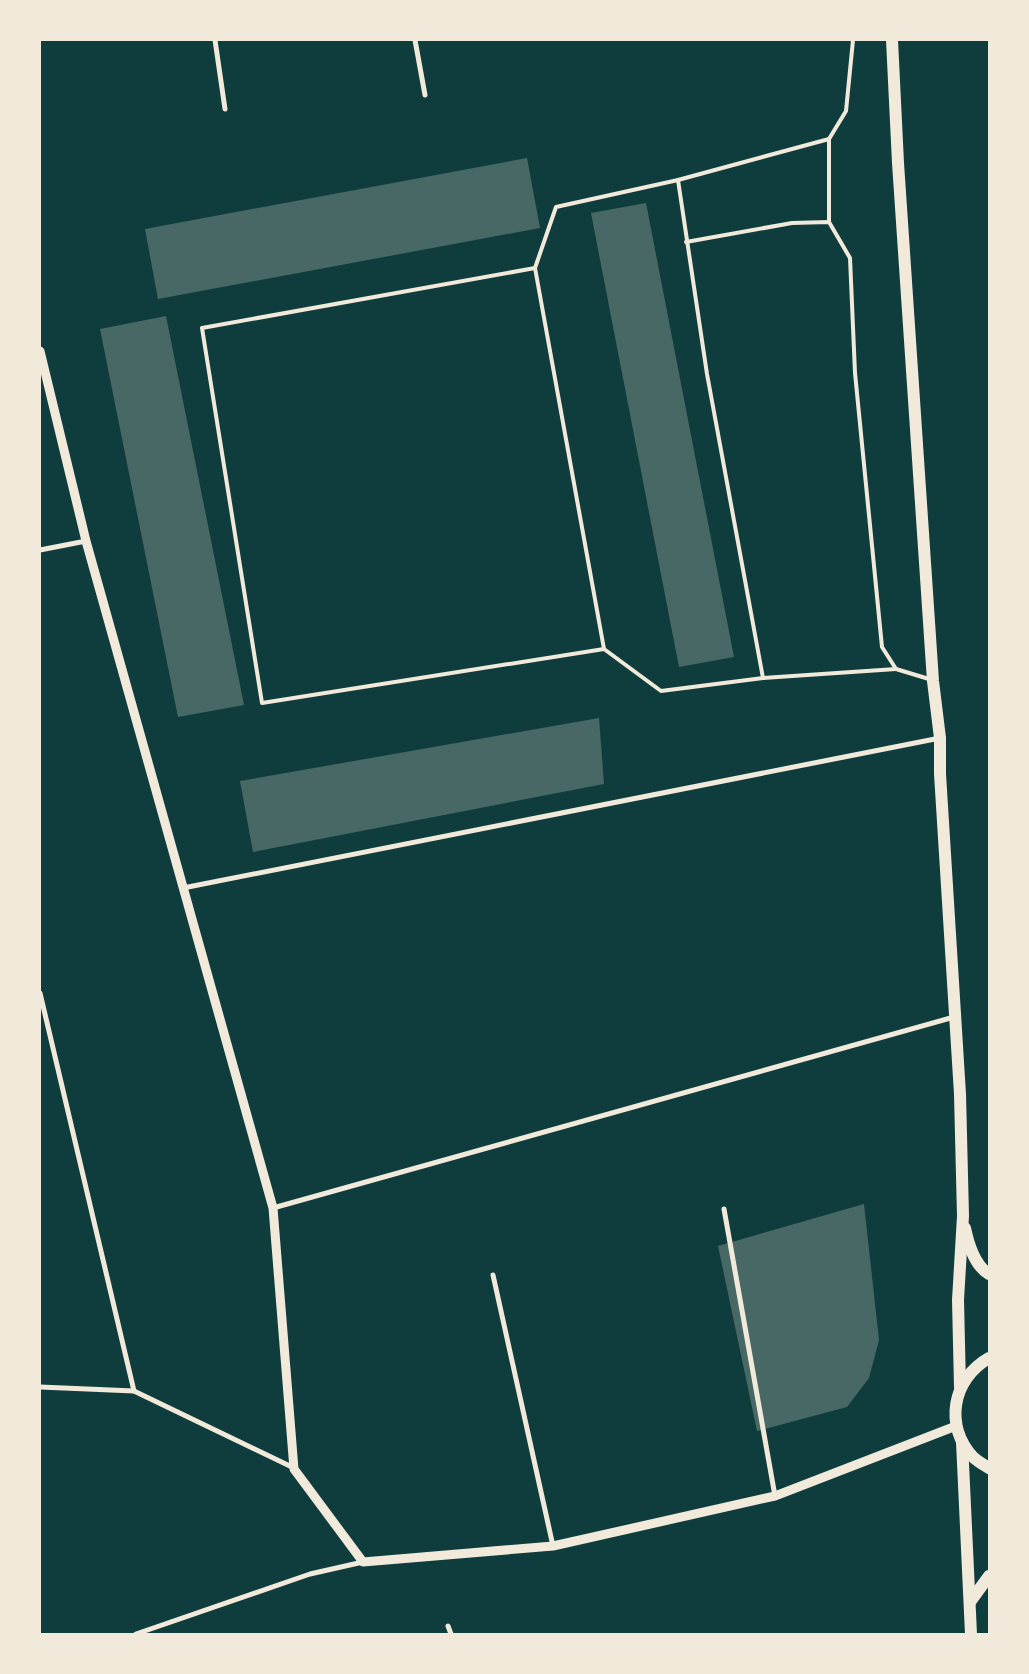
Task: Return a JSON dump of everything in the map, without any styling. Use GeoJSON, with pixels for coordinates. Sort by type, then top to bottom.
{"type":"FeatureCollection","features":[{"type":"Feature","properties":{"kind":"main road"},"geometry":{"type":"LineString","coordinates":[[892,40],[898,162],[933,680],[940,738],[940,784],[960,1094],[963,1216],[958,1300],[960,1387]]}},
{"type":"Feature","properties":{"kind":"main road"},"geometry":{"type":"LineString","coordinates":[[963,1216],[966,1236],[975,1257],[982,1270],[989,1274]]}},
{"type":"Feature","properties":{"kind":"main road"},"geometry":{"type":"LineString","coordinates":[[989,1358],[972,1371],[960,1387],[956,1399],[955,1412],[956,1426],[962,1442],[974,1458],[989,1468]]}},
{"type":"Feature","properties":{"kind":"main road"},"geometry":{"type":"LineString","coordinates":[[962,1442],[971,1634]]}},
{"type":"Feature","properties":{"kind":"main road"},"geometry":{"type":"LineString","coordinates":[[970,1602],[989,1576]]}},
{"type":"Feature","properties":{"kind":"street"},"geometry":{"type":"LineString","coordinates":[[215,40],[225,109]]}},
{"type":"Feature","properties":{"kind":"street"},"geometry":{"type":"LineString","coordinates":[[415,40],[424,95]]}},
{"type":"Feature","properties":{"kind":"street"},"geometry":{"type":"LineString","coordinates":[[40,351],[86,541],[273,1208],[294,1469]]}},
{"type":"Feature","properties":{"kind":"street"},"geometry":{"type":"LineString","coordinates":[[40,550],[86,541]]}},
{"type":"Feature","properties":{"kind":"street"},"geometry":{"type":"LineString","coordinates":[[183,888],[940,738]]}},
{"type":"Feature","properties":{"kind":"street"},"geometry":{"type":"LineString","coordinates":[[40,993],[134,1391]]}},
{"type":"Feature","properties":{"kind":"street"},"geometry":{"type":"LineString","coordinates":[[273,1208],[955,1017]]}},
{"type":"Feature","properties":{"kind":"street"},"geometry":{"type":"LineString","coordinates":[[724,1209],[775,1496]]}},
{"type":"Feature","properties":{"kind":"street"},"geometry":{"type":"LineString","coordinates":[[493,1275],[553,1546]]}},
{"type":"Feature","properties":{"kind":"street"},"geometry":{"type":"LineString","coordinates":[[40,1387],[134,1391],[294,1469],[363,1562]]}},
{"type":"Feature","properties":{"kind":"street"},"geometry":{"type":"LineString","coordinates":[[136,1634],[310,1574],[363,1562],[553,1546],[775,1496],[956,1426]]}},
{"type":"Feature","properties":{"kind":"street"},"geometry":{"type":"LineString","coordinates":[[448,1626],[451,1634]]}},
{"type":"Feature","properties":{"kind":"lane"},"geometry":{"type":"LineString","coordinates":[[853,40],[846,111],[829,139],[829,222],[850,258],[855,373],[882,647],[896,669]]}},
{"type":"Feature","properties":{"kind":"lane"},"geometry":{"type":"LineString","coordinates":[[829,139],[678,180],[556,207],[535,268],[604,649],[661,691],[763,678],[896,669],[933,680]]}},
{"type":"Feature","properties":{"kind":"lane"},"geometry":{"type":"LineString","coordinates":[[678,180],[707,374],[763,678]]}},
{"type":"Feature","properties":{"kind":"lane"},"geometry":{"type":"LineString","coordinates":[[686,242],[792,222],[829,222]]}},
{"type":"Feature","properties":{"kind":"lane"},"geometry":{"type":"LineString","coordinates":[[535,268],[202,328],[262,703],[604,649]]}},
{"type":"Feature","properties":{"kind":"building"},"geometry":{"type":"Polygon","coordinates":[[[527,158],[540,228],[158,299],[145,229],[527,158]]]}},
{"type":"Feature","properties":{"kind":"building"},"geometry":{"type":"Polygon","coordinates":[[[646,203],[734,657],[679,667],[591,213],[646,203]]]}},
{"type":"Feature","properties":{"kind":"building"},"geometry":{"type":"Polygon","coordinates":[[[166,316],[244,705],[178,717],[100,329],[166,316]]]}},
{"type":"Feature","properties":{"kind":"building"},"geometry":{"type":"Polygon","coordinates":[[[599,718],[604,784],[253,852],[240,781],[599,718]]]}},
{"type":"Feature","properties":{"kind":"building"},"geometry":{"type":"Polygon","coordinates":[[[864,1204],[879,1340],[869,1378],[847,1407],[757,1431],[718,1246],[864,1204]]]}}]}
